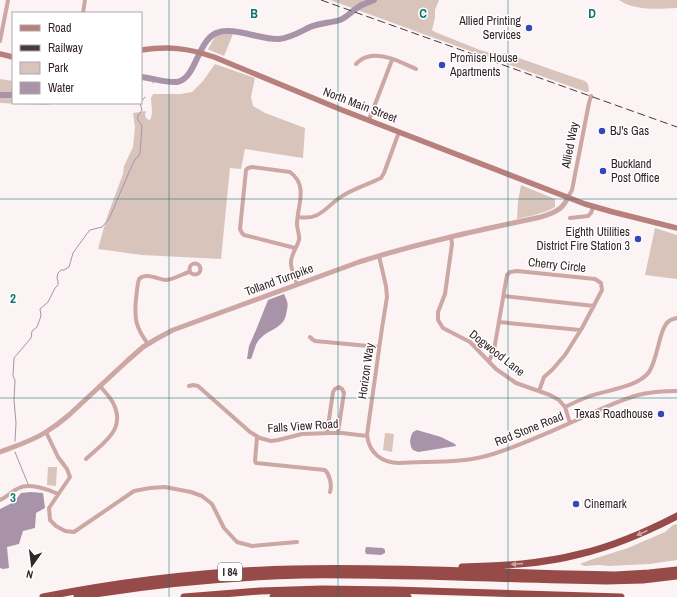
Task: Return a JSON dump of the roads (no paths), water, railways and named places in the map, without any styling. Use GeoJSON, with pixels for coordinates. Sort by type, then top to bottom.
{"type":"FeatureCollection","features":[{"type":"Feature","properties":{"kind":"highway"},"geometry":{"type":"LineString","coordinates":[[420,570],[528,563],[571,556],[597,550],[626,540],[677,516]]}},
{"type":"Feature","properties":{"kind":"highway","name":"I 84"},"geometry":{"type":"LineString","coordinates":[[43,597],[96,587],[135,582],[229,572],[284,569],[615,574],[677,570]]}},
{"type":"Feature","properties":{"kind":"highway"},"geometry":{"type":"LineString","coordinates":[[77,597],[133,588],[280,576],[371,575],[606,581],[643,580],[677,576]]}},
{"type":"Feature","properties":{"kind":"highway"},"geometry":{"type":"LineString","coordinates":[[184,597],[322,589],[621,597]]}},
{"type":"Feature","properties":{"kind":"highway"},"geometry":{"type":"LineString","coordinates":[[273,597],[408,597]]}},
{"type":"Feature","properties":{"kind":"main road","name":"North Main Street"},"geometry":{"type":"LineString","coordinates":[[142,50],[180,48],[204,54],[399,132],[568,197]]}},
{"type":"Feature","properties":{"kind":"main road"},"geometry":{"type":"LineString","coordinates":[[0,54],[12,57]]}},
{"type":"Feature","properties":{"kind":"main road"},"geometry":{"type":"LineString","coordinates":[[568,197],[593,207],[677,228]]}},
{"type":"Feature","properties":{"kind":"street"},"geometry":{"type":"LineString","coordinates":[[0,41],[8,0]]}},
{"type":"Feature","properties":{"kind":"street"},"geometry":{"type":"LineString","coordinates":[[83,12],[85,0]]}},
{"type":"Feature","properties":{"kind":"street"},"geometry":{"type":"LineString","coordinates":[[356,64],[366,57],[382,56],[416,69]]}},
{"type":"Feature","properties":{"kind":"street"},"geometry":{"type":"LineString","coordinates":[[369,120],[392,60]]}},
{"type":"Feature","properties":{"kind":"street","name":"Allied Way"},"geometry":{"type":"LineString","coordinates":[[568,197],[572,190],[591,96]]}},
{"type":"Feature","properties":{"kind":"street"},"geometry":{"type":"LineString","coordinates":[[298,217],[315,217],[343,195],[381,178],[399,132]]}},
{"type":"Feature","properties":{"kind":"street"},"geometry":{"type":"LineString","coordinates":[[295,248],[244,235],[242,233],[240,229],[246,170],[248,168],[252,166],[290,172],[298,182],[301,200],[297,225],[299,233],[298,240],[290,264],[298,284]]}},
{"type":"Feature","properties":{"kind":"street","name":"Tolland Turnpike"},"geometry":{"type":"LineString","coordinates":[[0,452],[31,440],[46,432],[69,415],[127,361],[148,344],[174,330],[379,256],[451,237],[541,217],[560,209],[566,203],[568,197]]}},
{"type":"Feature","properties":{"kind":"street"},"geometry":{"type":"LineString","coordinates":[[570,218],[588,216],[593,207]]}},
{"type":"Feature","properties":{"kind":"street","name":"Dogwood Lane"},"geometry":{"type":"LineString","coordinates":[[451,237],[452,244],[445,294],[438,312],[438,320],[443,328],[470,342],[496,368],[516,383],[550,395],[559,400],[565,407]]}},
{"type":"Feature","properties":{"kind":"street","name":"Horizon Way"},"geometry":{"type":"LineString","coordinates":[[367,436],[387,293],[379,256]]}},
{"type":"Feature","properties":{"kind":"street","name":"Cherry Circle"},"geometry":{"type":"LineString","coordinates":[[489,361],[494,350],[507,275],[510,272],[517,271],[595,279],[601,283],[602,290],[594,306],[565,354],[544,377],[538,391]]}},
{"type":"Feature","properties":{"kind":"street"},"geometry":{"type":"LineString","coordinates":[[148,344],[139,331],[136,320],[135,308],[138,279],[144,276],[168,280],[190,272]]}},
{"type":"Feature","properties":{"kind":"street"},"geometry":{"type":"LineString","coordinates":[[504,296],[594,306]]}},
{"type":"Feature","properties":{"kind":"street"},"geometry":{"type":"LineString","coordinates":[[570,423],[565,407],[589,396],[632,384],[642,379],[649,372],[656,358],[663,328],[668,321],[677,318]]}},
{"type":"Feature","properties":{"kind":"street"},"geometry":{"type":"LineString","coordinates":[[499,322],[580,330]]}},
{"type":"Feature","properties":{"kind":"street"},"geometry":{"type":"LineString","coordinates":[[310,337],[315,341],[379,347]]}},
{"type":"Feature","properties":{"kind":"street","name":"Falls View Road"},"geometry":{"type":"LineString","coordinates":[[189,386],[193,385],[199,387],[250,432],[264,440],[272,441],[302,434],[338,432],[367,436]]}},
{"type":"Feature","properties":{"kind":"street"},"geometry":{"type":"LineString","coordinates":[[86,458],[112,435],[116,424],[117,413],[112,400],[100,386]]}},
{"type":"Feature","properties":{"kind":"street"},"geometry":{"type":"LineString","coordinates":[[328,433],[334,392],[336,388],[339,387],[343,389],[344,393],[338,432]]}},
{"type":"Feature","properties":{"kind":"street","name":"Red Stone Road"},"geometry":{"type":"LineString","coordinates":[[367,436],[371,448],[385,461],[455,461],[475,459],[513,447],[637,395],[653,392],[677,391]]}},
{"type":"Feature","properties":{"kind":"street"},"geometry":{"type":"LineString","coordinates":[[46,432],[58,458],[67,469],[70,476],[49,508],[50,520],[56,526],[65,531],[74,532],[134,491],[166,487],[191,492],[202,496],[212,504],[224,528],[237,542],[252,546],[297,542]]}},
{"type":"Feature","properties":{"kind":"street"},"geometry":{"type":"LineString","coordinates":[[257,437],[256,464],[325,470],[331,484],[330,492]]}},
{"type":"Feature","properties":{"kind":"street"},"geometry":{"type":"LineString","coordinates":[[0,500],[19,487],[33,486],[49,489],[58,494]]}},
{"type":"Feature","properties":{"kind":"water"},"geometry":{"type":"Polygon","coordinates":[[[284,294],[288,304],[286,315],[282,323],[260,339],[251,359],[247,359],[249,346],[268,300],[284,294]]]}},
{"type":"Feature","properties":{"kind":"water"},"geometry":{"type":"Polygon","coordinates":[[[417,430],[441,437],[455,444],[456,446],[418,452],[413,450],[410,441],[411,436],[413,432],[417,430]]]}},
{"type":"Feature","properties":{"kind":"water"},"geometry":{"type":"Polygon","coordinates":[[[21,493],[43,493],[45,508],[36,513],[35,528],[23,531],[19,544],[7,547],[9,568],[0,568],[0,509],[14,502],[21,493]]]}},
{"type":"Feature","properties":{"kind":"water"},"geometry":{"type":"Polygon","coordinates":[[[366,547],[383,548],[385,553],[381,555],[366,554],[366,547]]]}},
{"type":"Feature","properties":{"kind":"waterway"},"geometry":{"type":"LineString","coordinates":[[142,77],[173,82],[183,79],[193,68],[205,44],[216,33],[231,31],[263,38],[279,39],[310,27],[340,20],[359,7],[374,0]]}},
{"type":"Feature","properties":{"kind":"waterway"},"geometry":{"type":"LineString","coordinates":[[153,83],[155,79]]}},
{"type":"Feature","properties":{"kind":"waterway"},"geometry":{"type":"LineString","coordinates":[[0,95],[12,95]]}},
{"type":"Feature","properties":{"kind":"waterway"},"geometry":{"type":"LineString","coordinates":[[142,101],[145,97]]}},
{"type":"Feature","properties":{"kind":"waterway"},"geometry":{"type":"LineString","coordinates":[[15,441],[16,423],[14,400],[15,380],[13,376],[14,358],[31,338],[32,331],[37,327],[41,316],[40,309],[48,302],[58,285],[58,273],[69,267],[73,253],[90,230],[102,227],[109,219],[135,159],[140,153],[142,126],[137,118],[142,110],[140,104]]}},
{"type":"Feature","properties":{"kind":"waterway"},"geometry":{"type":"LineString","coordinates":[[15,452],[28,484]]}},
{"type":"Feature","properties":{"kind":"railway"},"geometry":{"type":"LineString","coordinates":[[321,0],[677,127]]}},
{"type":"Feature","properties":{"kind":"place","name":"Allied Printing Services"},"geometry":{"type":"Point","coordinates":[529,28]}},
{"type":"Feature","properties":{"kind":"place","name":"Promise House Apartments"},"geometry":{"type":"Point","coordinates":[442,65]}},
{"type":"Feature","properties":{"kind":"place","name":"BJ's Gas"},"geometry":{"type":"Point","coordinates":[602,131]}},
{"type":"Feature","properties":{"kind":"place","name":"Buckland Post Office"},"geometry":{"type":"Point","coordinates":[603,171]}},
{"type":"Feature","properties":{"kind":"place","name":"Eighth Utilities District Fire Station 3"},"geometry":{"type":"Point","coordinates":[638,239]}},
{"type":"Feature","properties":{"kind":"place","name":"Texas Roadhouse"},"geometry":{"type":"Point","coordinates":[661,414]}},
{"type":"Feature","properties":{"kind":"place","name":"Cinemark"},"geometry":{"type":"Point","coordinates":[576,504]}}]}
